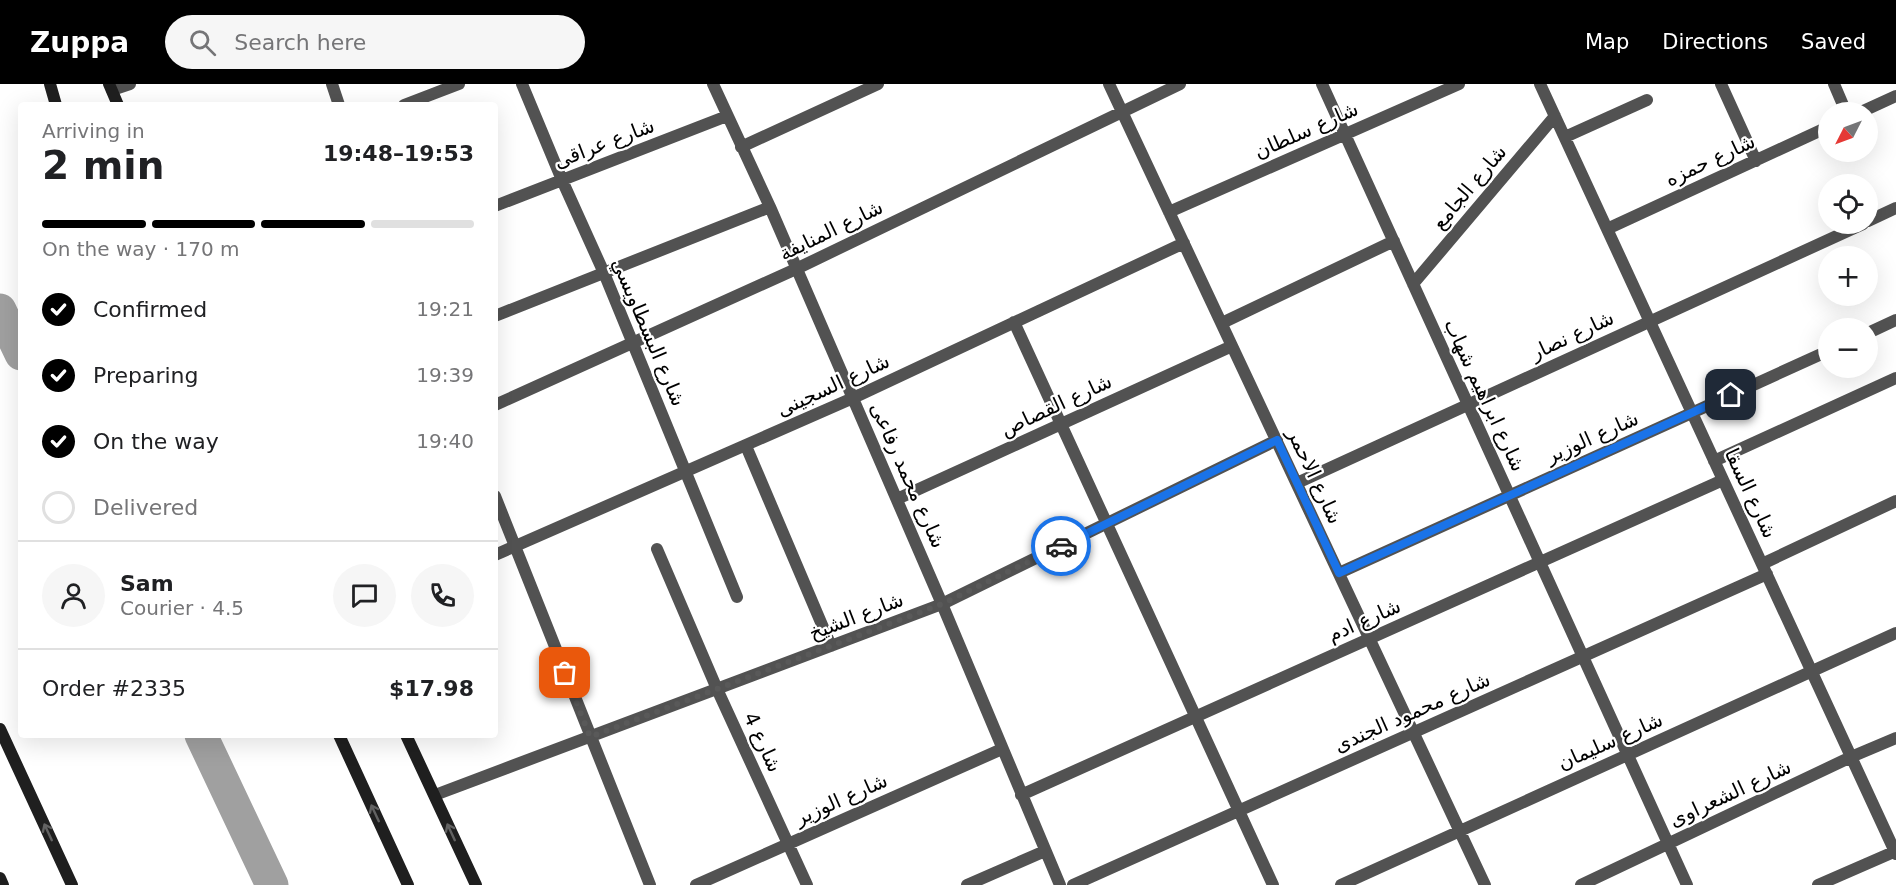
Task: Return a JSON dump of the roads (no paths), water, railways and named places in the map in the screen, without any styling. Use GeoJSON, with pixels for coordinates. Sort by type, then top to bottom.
{"type":"FeatureCollection","features":[{"type":"Feature","properties":{"kind":"main road"},"geometry":{"type":"LineString","coordinates":[[50,84],[55,102]]}},
{"type":"Feature","properties":{"kind":"main road"},"geometry":{"type":"LineString","coordinates":[[110,87],[117,102]]}},
{"type":"Feature","properties":{"kind":"main road"},"geometry":{"type":"LineString","coordinates":[[0,729],[72,885]]}},
{"type":"Feature","properties":{"kind":"main road"},"geometry":{"type":"LineString","coordinates":[[340,738],[408,885]]}},
{"type":"Feature","properties":{"kind":"main road"},"geometry":{"type":"LineString","coordinates":[[407,738],[476,885]]}},
{"type":"Feature","properties":{"kind":"main road"},"geometry":{"type":"LineString","coordinates":[[0,878],[3,885]]}},
{"type":"Feature","properties":{"kind":"street"},"geometry":{"type":"LineString","coordinates":[[110,87],[130,84]]}},
{"type":"Feature","properties":{"kind":"street"},"geometry":{"type":"LineString","coordinates":[[332,84],[338,102]]}},
{"type":"Feature","properties":{"kind":"street"},"geometry":{"type":"LineString","coordinates":[[412,102],[459,84]]}},
{"type":"Feature","properties":{"kind":"street","name":"شارع البسطاويسي"},"geometry":{"type":"LineString","coordinates":[[522,84],[561,180],[604,273],[737,597]]}},
{"type":"Feature","properties":{"kind":"street","name":"شارع محمد رفاعى"},"geometry":{"type":"LineString","coordinates":[[713,84],[770,207],[897,499],[1060,885]]}},
{"type":"Feature","properties":{"kind":"street"},"geometry":{"type":"LineString","coordinates":[[741,147],[878,84]]}},
{"type":"Feature","properties":{"kind":"street","name":"شارع الاحمر"},"geometry":{"type":"LineString","coordinates":[[1109,84],[1485,885]]}},
{"type":"Feature","properties":{"kind":"street","name":"شارع المنايفة"},"geometry":{"type":"LineString","coordinates":[[498,404],[796,269],[1180,84]]}},
{"type":"Feature","properties":{"kind":"street","name":"شارع ابراهيم شهاب"},"geometry":{"type":"LineString","coordinates":[[1322,84],[1687,885]]}},
{"type":"Feature","properties":{"kind":"street","name":"شارع سلطان"},"geometry":{"type":"LineString","coordinates":[[1169,212],[1459,84]]}},
{"type":"Feature","properties":{"kind":"street","name":"شارع السقا"},"geometry":{"type":"LineString","coordinates":[[1540,84],[1896,852]]}},
{"type":"Feature","properties":{"kind":"street"},"geometry":{"type":"LineString","coordinates":[[1721,84],[1756,160]]}},
{"type":"Feature","properties":{"kind":"street"},"geometry":{"type":"LineString","coordinates":[[1834,84],[1842,102]]}},
{"type":"Feature","properties":{"kind":"street"},"geometry":{"type":"LineString","coordinates":[[1878,104],[1896,96]]}},
{"type":"Feature","properties":{"kind":"street"},"geometry":{"type":"LineString","coordinates":[[1565,137],[1647,100]]}},
{"type":"Feature","properties":{"kind":"street","name":"شارع عراقى"},"geometry":{"type":"LineString","coordinates":[[498,205],[727,116]]}},
{"type":"Feature","properties":{"kind":"street","name":"شارع الجامع"},"geometry":{"type":"LineString","coordinates":[[1413,284],[1555,116]]}},
{"type":"Feature","properties":{"kind":"street","name":"شارع حمزه"},"geometry":{"type":"LineString","coordinates":[[1607,229],[1818,132]]}},
{"type":"Feature","properties":{"kind":"street"},"geometry":{"type":"LineString","coordinates":[[498,314],[770,207]]}},
{"type":"Feature","properties":{"kind":"street"},"geometry":{"type":"LineString","coordinates":[[1878,216],[1896,208]]}},
{"type":"Feature","properties":{"kind":"street","name":"شارع نصار"},"geometry":{"type":"LineString","coordinates":[[1297,483],[1841,234]]}},
{"type":"Feature","properties":{"kind":"street"},"geometry":{"type":"LineString","coordinates":[[1222,323],[1394,241]]}},
{"type":"Feature","properties":{"kind":"street","name":"شارع السجينى"},"geometry":{"type":"LineString","coordinates":[[498,554],[853,398],[1184,243]]}},
{"type":"Feature","properties":{"kind":"street"},"geometry":{"type":"LineString","coordinates":[[1878,328],[1896,320]]}},
{"type":"Feature","properties":{"kind":"street"},"geometry":{"type":"LineString","coordinates":[[1014,322],[1273,885]]}},
{"type":"Feature","properties":{"kind":"street","name":"شارع القصاص"},"geometry":{"type":"LineString","coordinates":[[897,499],[1232,346]]}},
{"type":"Feature","properties":{"kind":"street","name":"شارع الوزير"},"geometry":{"type":"LineString","coordinates":[[1339,573],[1818,356]]}},
{"type":"Feature","properties":{"kind":"street"},"geometry":{"type":"LineString","coordinates":[[1714,461],[1896,378]]}},
{"type":"Feature","properties":{"kind":"street","name":"شارع الشيخ"},"geometry":{"type":"LineString","coordinates":[[435,795],[942,604],[1277,440]]}},
{"type":"Feature","properties":{"kind":"street"},"geometry":{"type":"LineString","coordinates":[[746,446],[831,646]]}},
{"type":"Feature","properties":{"kind":"street","name":"شارع ادم"},"geometry":{"type":"LineString","coordinates":[[1021,795],[1723,480]]}},
{"type":"Feature","properties":{"kind":"street","name":"شارع محمود الجندى"},"geometry":{"type":"LineString","coordinates":[[1073,885],[1583,657],[1764,569],[1896,501]]}},
{"type":"Feature","properties":{"kind":"street"},"geometry":{"type":"LineString","coordinates":[[498,504],[650,885]]}},
{"type":"Feature","properties":{"kind":"street","name":"شارع 4"},"geometry":{"type":"LineString","coordinates":[[657,549],[717,689],[807,885]]}},
{"type":"Feature","properties":{"kind":"street","name":"شارع سليمان"},"geometry":{"type":"LineString","coordinates":[[1341,885],[1896,633]]}},
{"type":"Feature","properties":{"kind":"street","name":"شارع الشعراوى"},"geometry":{"type":"LineString","coordinates":[[1581,885],[1851,757],[1896,738]]}},
{"type":"Feature","properties":{"kind":"street","name":"شارع الوزير"},"geometry":{"type":"LineString","coordinates":[[696,885],[1002,749]]}},
{"type":"Feature","properties":{"kind":"street"},"geometry":{"type":"LineString","coordinates":[[967,885],[1045,851]]}},
{"type":"Feature","properties":{"kind":"street"},"geometry":{"type":"LineString","coordinates":[[1818,885],[1896,852]]}},
{"type":"Feature","properties":{"kind":"waterway"},"geometry":{"type":"LineString","coordinates":[[0,310],[18,348]]}},
{"type":"Feature","properties":{"kind":"waterway"},"geometry":{"type":"LineString","coordinates":[[202,738],[272,885]]}}]}
